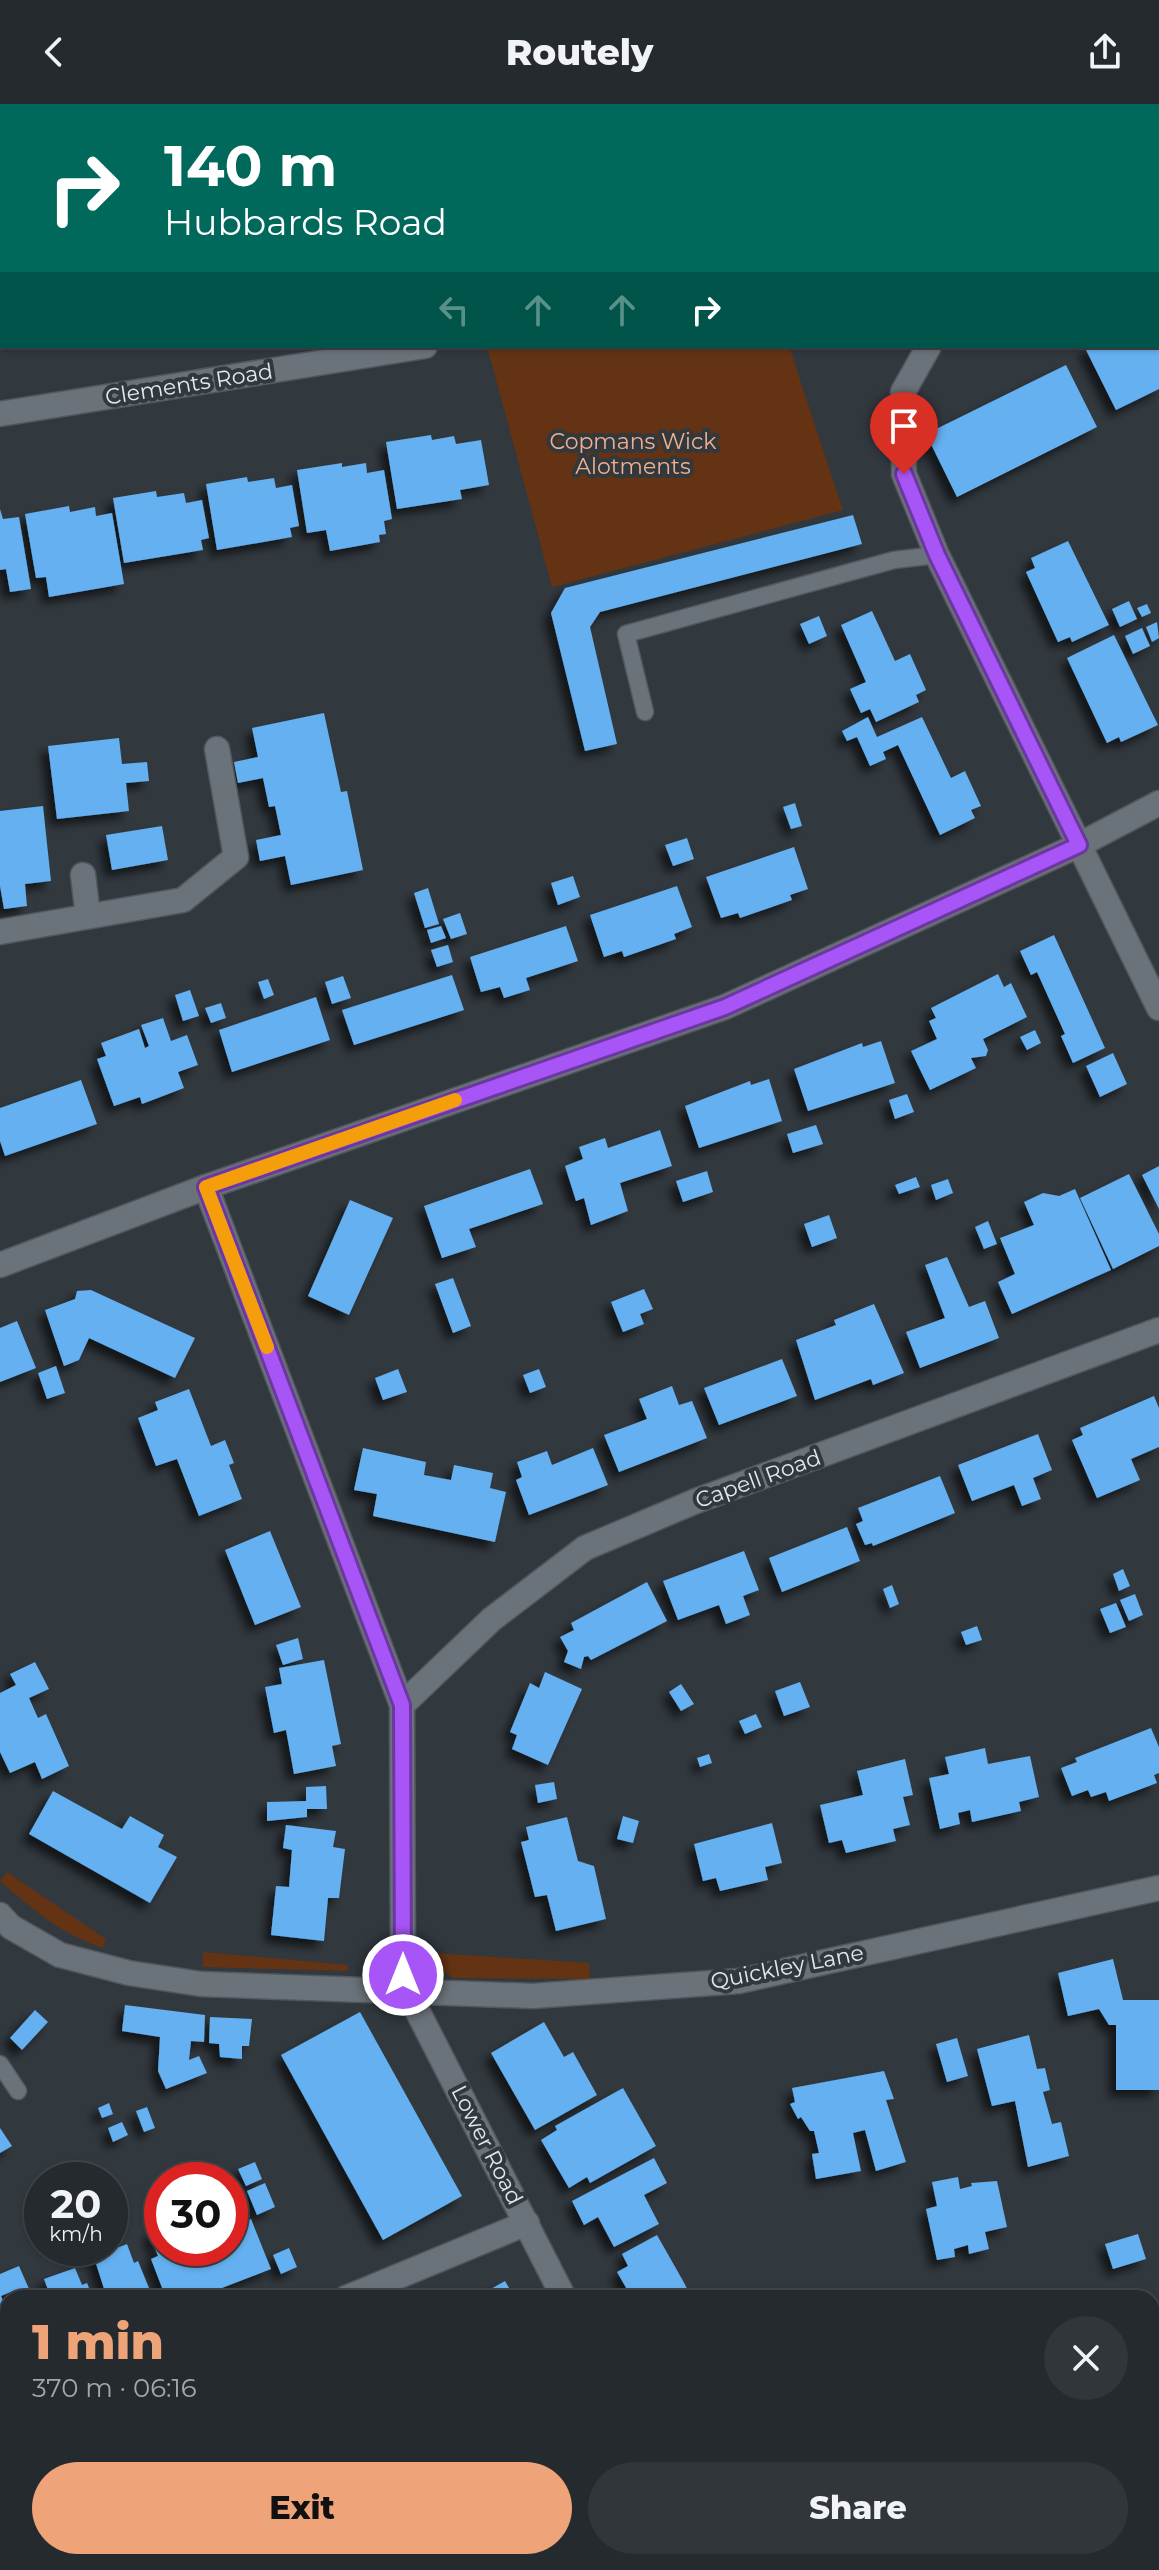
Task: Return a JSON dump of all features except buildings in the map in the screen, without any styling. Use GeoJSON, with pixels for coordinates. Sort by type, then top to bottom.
{"type":"FeatureCollection","features":[{"type":"Feature","properties":{"kind":"street","name":"Clements Road"},"geometry":{"type":"LineString","coordinates":[[0,414],[412,348]]}},
{"type":"Feature","properties":{"kind":"street"},"geometry":{"type":"LineString","coordinates":[[928,348],[903,392],[904,474],[937,555],[1159,1008]]}},
{"type":"Feature","properties":{"kind":"street"},"geometry":{"type":"LineString","coordinates":[[0,932],[183,900],[236,857],[217,749]]}},
{"type":"Feature","properties":{"kind":"street"},"geometry":{"type":"LineString","coordinates":[[0,1265],[206,1187],[725,1007],[1079,845],[1159,803]]}},
{"type":"Feature","properties":{"kind":"street"},"geometry":{"type":"LineString","coordinates":[[83,875],[88,916]]}},
{"type":"Feature","properties":{"kind":"street"},"geometry":{"type":"LineString","coordinates":[[206,1187],[402,1705]]}},
{"type":"Feature","properties":{"kind":"street","name":"Capell Road"},"geometry":{"type":"LineString","coordinates":[[402,1705],[492,1619],[585,1548],[696,1501],[1159,1330]]}},
{"type":"Feature","properties":{"kind":"street","name":"Lower Road"},"geometry":{"type":"LineString","coordinates":[[402,1705],[403,1975],[409,1993],[560,2290]]}},
{"type":"Feature","properties":{"kind":"street","name":"Quickley Lane"},"geometry":{"type":"LineString","coordinates":[[4,1930],[60,1955],[129,1973],[201,1984],[533,1996],[739,1981],[1159,1888]]}},
{"type":"Feature","properties":{"kind":"street"},"geometry":{"type":"LineString","coordinates":[[365,2290],[527,2223]]}},
{"type":"Feature","properties":{"kind":"lane"},"geometry":{"type":"LineString","coordinates":[[645,712],[626,634],[894,560],[937,555]]}},
{"type":"Feature","properties":{"kind":"lane"},"geometry":{"type":"LineString","coordinates":[[0,2064],[18,2091]]}},
{"type":"Feature","properties":{"kind":"green space","name":"Copmans Wick Alotments"},"geometry":{"type":"Polygon","coordinates":[[[488,348],[790,348],[843,510],[552,587],[488,348]]]}},
{"type":"Feature","properties":{"kind":"green space"},"geometry":{"type":"Polygon","coordinates":[[[7,1872],[106,1939],[103,1948],[74,1936],[36,1911],[0,1881],[7,1872]]]}},
{"type":"Feature","properties":{"kind":"green space"},"geometry":{"type":"Polygon","coordinates":[[[203,1952],[348,1965],[348,1971],[203,1967],[203,1952]]]}},
{"type":"Feature","properties":{"kind":"green space"},"geometry":{"type":"Polygon","coordinates":[[[434,1953],[589,1963],[590,1979],[453,1978],[433,1964],[434,1953]]]}},
{"type":"Feature","properties":{"kind":"slow traffic"},"geometry":{"type":"LineString","coordinates":[[267,1347],[206,1187],[455,1100]]}},
{"type":"Feature","properties":{"kind":"route"},"geometry":{"type":"LineString","coordinates":[[403,1975],[402,1705],[206,1187],[725,1007],[1079,845],[937,555],[904,474]]}}]}
